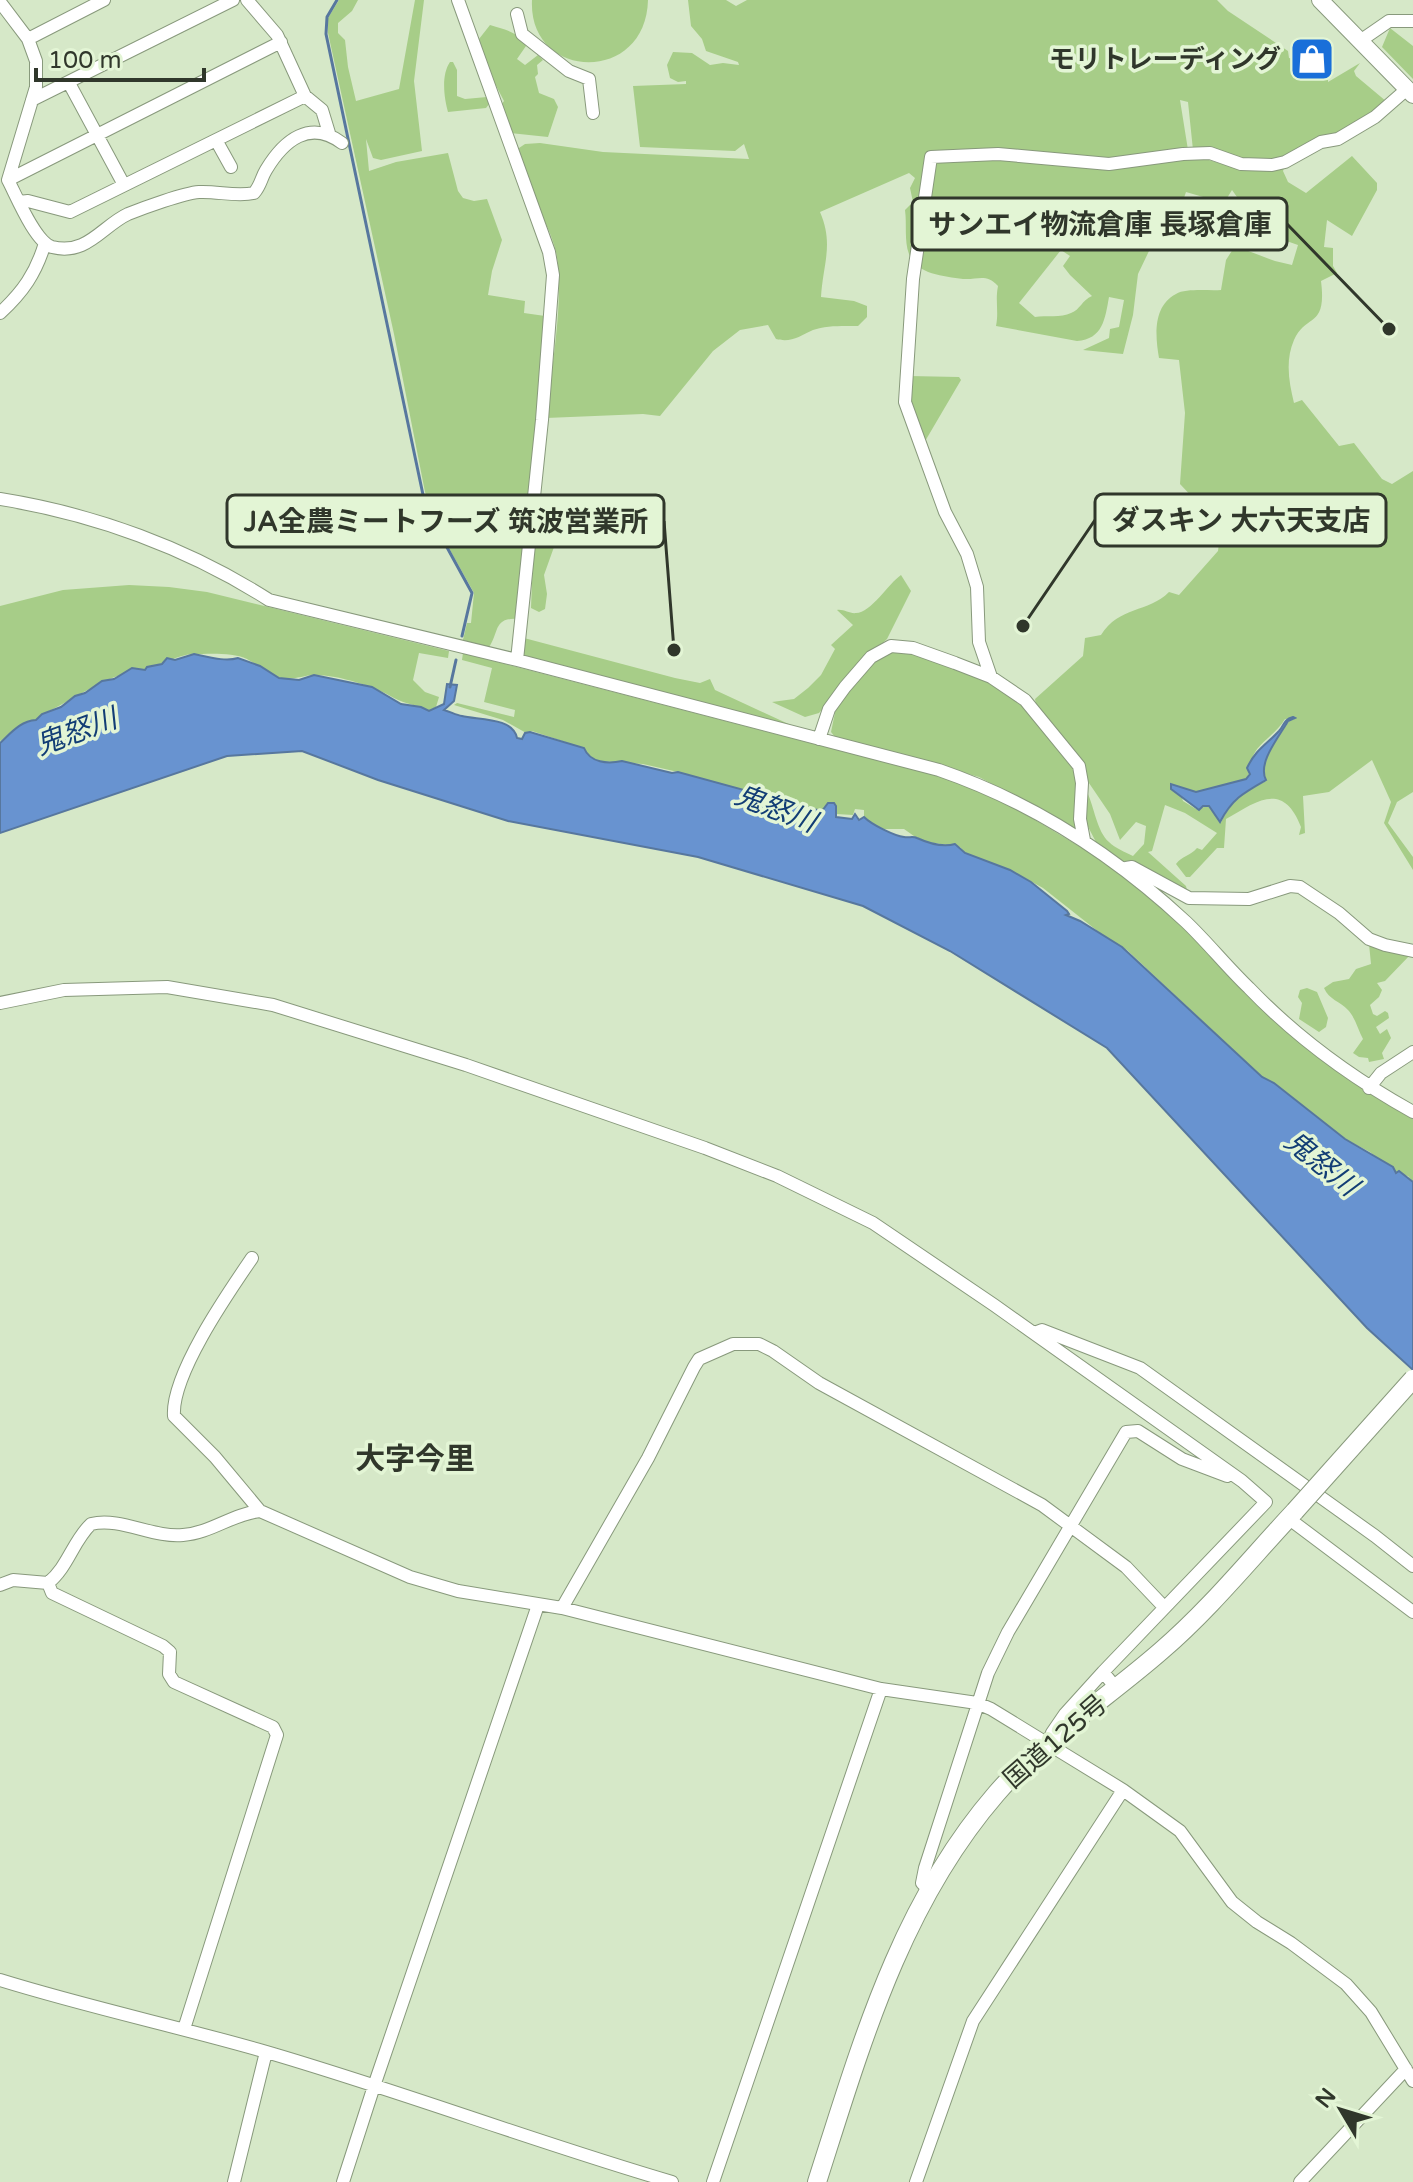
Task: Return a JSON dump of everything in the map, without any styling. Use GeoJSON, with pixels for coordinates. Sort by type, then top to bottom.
{"type":"FeatureCollection","features":[{"type":"Feature","properties":{"kind":"highway","name":"国道125号"},"geometry":{"type":"LineString","coordinates":[[817,2182],[873,2008],[899,1946],[929,1890],[975,1820],[1020,1767],[1046,1743],[1191,1624],[1413,1379]]}},
{"type":"Feature","properties":{"kind":"main road"},"geometry":{"type":"LineString","coordinates":[[1320,0],[1410,92]]}},
{"type":"Feature","properties":{"kind":"street"},"geometry":{"type":"LineString","coordinates":[[28,39],[104,0]]}},
{"type":"Feature","properties":{"kind":"street"},"geometry":{"type":"LineString","coordinates":[[32,100],[233,0]]}},
{"type":"Feature","properties":{"kind":"street"},"geometry":{"type":"LineString","coordinates":[[247,0],[281,42],[305,96],[322,110],[329,133]]}},
{"type":"Feature","properties":{"kind":"street"},"geometry":{"type":"LineString","coordinates":[[458,0],[549,252],[553,275],[541,435],[517,660]]}},
{"type":"Feature","properties":{"kind":"street"},"geometry":{"type":"LineString","coordinates":[[0,2],[28,39],[36,61],[36,87],[8,180],[45,243],[52,247],[78,246],[94,240],[126,215],[197,192],[254,193],[278,153],[305,132],[329,133],[342,143]]}},
{"type":"Feature","properties":{"kind":"street"},"geometry":{"type":"LineString","coordinates":[[517,14],[522,34],[569,71],[589,79],[593,113]]}},
{"type":"Feature","properties":{"kind":"street"},"geometry":{"type":"LineString","coordinates":[[1360,41],[1389,21],[1413,21]]}},
{"type":"Feature","properties":{"kind":"street"},"geometry":{"type":"LineString","coordinates":[[8,180],[281,42]]}},
{"type":"Feature","properties":{"kind":"street"},"geometry":{"type":"LineString","coordinates":[[69,83],[124,185]]}},
{"type":"Feature","properties":{"kind":"street"},"geometry":{"type":"LineString","coordinates":[[991,677],[979,642],[977,587],[967,554],[945,512],[905,402],[913,279],[931,157],[998,154],[1109,164],[1210,153],[1241,164],[1272,165],[1285,162],[1321,142],[1338,139],[1410,92]]}},
{"type":"Feature","properties":{"kind":"street"},"geometry":{"type":"LineString","coordinates":[[19,202],[28,201],[70,212],[305,96]]}},
{"type":"Feature","properties":{"kind":"street"},"geometry":{"type":"LineString","coordinates":[[216,140],[231,167]]}},
{"type":"Feature","properties":{"kind":"street"},"geometry":{"type":"LineString","coordinates":[[0,313],[23,292],[38,267],[45,243]]}},
{"type":"Feature","properties":{"kind":"street"},"geometry":{"type":"LineString","coordinates":[[0,499],[43,506],[103,522],[178,551],[239,580],[269,600],[517,660],[971,781],[1019,803],[1084,840],[1123,868],[1186,922],[1293,1031],[1369,1088],[1413,1112]]}},
{"type":"Feature","properties":{"kind":"street"},"geometry":{"type":"LineString","coordinates":[[819,739],[829,709],[845,687],[871,657],[891,646],[913,648],[991,677],[1025,700],[1079,766],[1082,783],[1080,819],[1084,840]]}},
{"type":"Feature","properties":{"kind":"street"},"geometry":{"type":"LineString","coordinates":[[1123,868],[1132,867],[1189,898],[1249,899],[1290,886],[1300,887],[1339,913],[1369,939],[1413,951]]}},
{"type":"Feature","properties":{"kind":"street"},"geometry":{"type":"LineString","coordinates":[[0,1003],[64,990],[167,987],[273,1005],[348,1027],[634,1123],[777,1176],[873,1223],[1034,1333],[1242,1481],[1266,1502],[1103,1672],[1065,1714],[1046,1743]]}},
{"type":"Feature","properties":{"kind":"street"},"geometry":{"type":"LineString","coordinates":[[1369,1088],[1381,1073],[1413,1052]]}},
{"type":"Feature","properties":{"kind":"street"},"geometry":{"type":"LineString","coordinates":[[252,1258],[207,1329],[173,1403],[174,1416],[215,1457],[260,1511],[410,1577],[458,1591],[562,1608],[881,1689],[977,1703],[1123,1790],[1180,1831],[1232,1902],[1346,1984],[1371,2012],[1413,2081]]}},
{"type":"Feature","properties":{"kind":"street"},"geometry":{"type":"LineString","coordinates":[[1034,1333],[1042,1330],[1149,1372],[1413,1566]]}},
{"type":"Feature","properties":{"kind":"street"},"geometry":{"type":"LineString","coordinates":[[562,1608],[648,1458],[699,1359],[733,1344],[759,1344],[773,1351],[819,1383],[1011,1485],[1126,1567],[1164,1607]]}},
{"type":"Feature","properties":{"kind":"street"},"geometry":{"type":"LineString","coordinates":[[929,1890],[922,1883],[925,1868],[988,1673],[1008,1632],[1126,1432],[1138,1431],[1182,1459],[1242,1481]]}},
{"type":"Feature","properties":{"kind":"street"},"geometry":{"type":"LineString","coordinates":[[0,1585],[13,1580],[48,1583],[61,1570],[91,1524],[108,1522],[180,1536],[203,1531],[245,1513],[260,1511]]}},
{"type":"Feature","properties":{"kind":"street"},"geometry":{"type":"LineString","coordinates":[[1292,1514],[1413,1612]]}},
{"type":"Feature","properties":{"kind":"street"},"geometry":{"type":"LineString","coordinates":[[48,1583],[52,1593],[163,1646],[170,1652],[169,1674],[174,1682],[273,1727],[277,1735],[184,2029]]}},
{"type":"Feature","properties":{"kind":"street"},"geometry":{"type":"LineString","coordinates":[[343,2182],[538,1605]]}},
{"type":"Feature","properties":{"kind":"street"},"geometry":{"type":"LineString","coordinates":[[1103,1672],[1116,1688]]}},
{"type":"Feature","properties":{"kind":"street"},"geometry":{"type":"LineString","coordinates":[[713,2182],[881,1689]]}},
{"type":"Feature","properties":{"kind":"street"},"geometry":{"type":"LineString","coordinates":[[916,2182],[973,2021],[1123,1790]]}},
{"type":"Feature","properties":{"kind":"street"},"geometry":{"type":"LineString","coordinates":[[0,1980],[78,2004],[266,2052],[672,2182]]}},
{"type":"Feature","properties":{"kind":"street"},"geometry":{"type":"LineString","coordinates":[[234,2182],[266,2052]]}},
{"type":"Feature","properties":{"kind":"street"},"geometry":{"type":"LineString","coordinates":[[1300,2182],[1406,2069]]}},
{"type":"Feature","properties":{"kind":"green space"},"geometry":{"type":"Polygon","coordinates":[[[339,0],[358,0],[352,11],[338,23],[338,33],[345,40],[356,101],[399,89],[415,0],[424,0],[414,81],[422,151],[381,160],[373,158],[366,139],[369,171],[396,162],[448,153],[458,191],[463,198],[474,201],[487,199],[502,240],[488,295],[525,301],[524,313],[545,316],[518,619],[500,624],[487,650],[462,644],[467,623],[471,623],[474,593],[440,532],[425,492],[328,33],[328,18],[339,0]]]}},
{"type":"Feature","properties":{"kind":"green space"},"geometry":{"type":"Polygon","coordinates":[[[532,0],[648,0],[642,28],[628,47],[609,59],[588,62],[566,58],[548,46],[536,27],[532,0]]]}},
{"type":"Feature","properties":{"kind":"green space"},"geometry":{"type":"Polygon","coordinates":[[[688,0],[726,0],[736,6],[747,0],[1217,0],[1228,11],[1288,51],[1289,58],[1306,62],[1328,78],[1328,82],[1360,63],[1354,71],[1356,76],[1387,102],[1337,136],[1289,155],[1283,171],[1288,182],[1306,193],[1352,156],[1377,183],[1377,190],[1352,236],[1327,220],[1324,247],[1333,248],[1333,266],[1337,273],[1321,281],[1321,307],[1294,340],[1289,372],[1294,403],[1302,400],[1339,446],[1354,443],[1382,479],[1392,484],[1413,471],[1413,792],[1397,802],[1388,823],[1413,857],[1413,870],[1384,823],[1391,802],[1372,760],[1329,792],[1303,796],[1305,833],[1299,835],[1301,827],[1294,812],[1277,799],[1258,802],[1226,819],[1224,848],[1217,848],[1190,877],[1186,877],[1176,864],[1197,848],[1202,850],[1217,833],[1185,813],[1165,805],[1152,851],[1148,852],[1186,886],[1188,895],[1131,863],[1118,860],[1097,844],[1083,817],[1087,792],[1101,832],[1117,848],[1133,856],[1144,844],[1146,826],[1136,822],[1120,840],[1110,814],[1036,705],[1035,699],[1083,656],[1085,638],[1101,635],[1116,619],[1152,604],[1169,592],[1179,595],[1218,551],[1221,527],[1215,501],[1195,500],[1180,484],[1185,413],[1179,360],[1159,358],[1157,322],[1163,306],[1180,292],[1221,290],[1226,260],[1235,246],[1292,265],[1298,245],[1224,219],[1232,206],[1248,212],[1254,210],[1255,205],[1237,197],[1232,190],[1224,203],[1186,192],[1173,230],[1151,240],[1138,274],[1133,315],[1123,354],[1083,350],[1109,338],[1110,329],[1119,327],[1124,300],[1109,297],[1104,320],[1097,332],[1077,341],[996,326],[998,286],[994,282],[986,278],[963,279],[940,275],[918,266],[909,254],[907,244],[905,210],[913,202],[910,188],[915,178],[909,173],[820,212],[827,244],[821,297],[854,301],[867,306],[867,317],[858,326],[824,327],[786,340],[776,339],[768,325],[740,330],[713,351],[660,416],[546,418],[556,334],[558,270],[552,239],[524,175],[519,148],[525,144],[540,143],[603,152],[749,159],[744,144],[735,151],[640,147],[633,86],[686,84],[686,81],[678,82],[670,78],[667,65],[673,52],[692,53],[710,65],[739,65],[706,51],[702,39],[691,26],[688,0]],[[1180,100],[1188,150],[1182,157],[1225,165],[1225,155],[1193,150],[1188,102],[1180,100]],[[1061,250],[1019,303],[1035,317],[1058,316],[1074,312],[1092,296],[1063,266],[1070,256],[1061,250]],[[1285,719],[1257,750],[1246,779],[1196,792],[1178,786],[1183,801],[1196,809],[1208,806],[1221,822],[1239,797],[1266,781],[1267,758],[1289,721],[1294,719],[1285,719]]]}},
{"type":"Feature","properties":{"kind":"green space"},"geometry":{"type":"Polygon","coordinates":[[[490,25],[511,32],[523,41],[526,46],[517,59],[525,65],[538,55],[543,60],[537,65],[538,74],[535,77],[539,93],[554,99],[558,107],[548,137],[510,133],[501,105],[504,101],[489,71],[479,39],[490,25]]]}},
{"type":"Feature","properties":{"kind":"green space"},"geometry":{"type":"Polygon","coordinates":[[[1390,28],[1413,46],[1413,79],[1382,47],[1390,28]]]}},
{"type":"Feature","properties":{"kind":"green space"},"geometry":{"type":"Polygon","coordinates":[[[450,62],[457,70],[457,96],[465,99],[487,97],[490,103],[486,108],[448,112],[444,80],[450,62]]]}},
{"type":"Feature","properties":{"kind":"green space"},"geometry":{"type":"Polygon","coordinates":[[[909,376],[959,377],[961,380],[924,443],[910,400],[909,376]]]}},
{"type":"Feature","properties":{"kind":"green space"},"geometry":{"type":"Polygon","coordinates":[[[537,528],[547,534],[549,544],[554,547],[544,575],[547,594],[545,609],[539,612],[531,608],[534,531],[537,528]]]}},
{"type":"Feature","properties":{"kind":"green space"},"geometry":{"type":"Polygon","coordinates":[[[901,575],[911,591],[887,639],[861,663],[819,713],[805,717],[772,702],[794,699],[821,675],[835,649],[831,645],[853,625],[837,610],[862,612],[901,575]]]}},
{"type":"Feature","properties":{"kind":"green space"},"geometry":{"type":"Polygon","coordinates":[[[129,585],[207,592],[449,651],[448,658],[419,653],[413,680],[425,692],[439,697],[436,707],[429,711],[346,679],[315,675],[279,678],[235,655],[193,654],[107,680],[37,720],[20,725],[0,741],[0,606],[63,590],[129,585]]]}},
{"type":"Feature","properties":{"kind":"green space"},"geometry":{"type":"Polygon","coordinates":[[[524,638],[675,678],[700,683],[710,679],[715,690],[795,727],[527,658],[522,652],[524,638]]]}},
{"type":"Feature","properties":{"kind":"green space"},"geometry":{"type":"Polygon","coordinates":[[[908,651],[986,681],[1022,704],[1076,773],[1076,829],[979,777],[835,737],[831,732],[836,708],[864,670],[887,653],[908,651]]]}},
{"type":"Feature","properties":{"kind":"green space"},"geometry":{"type":"Polygon","coordinates":[[[463,653],[942,777],[992,794],[1102,860],[1155,901],[1377,1098],[1413,1119],[1413,1182],[1345,1139],[1262,1077],[1127,950],[1043,888],[1010,870],[965,853],[960,847],[921,841],[904,829],[882,829],[864,817],[864,810],[855,809],[853,815],[836,814],[825,808],[822,811],[813,809],[643,764],[597,761],[589,757],[583,748],[532,731],[528,734],[503,720],[454,705],[457,703],[514,717],[515,710],[484,702],[492,668],[462,660],[463,653]]]}},
{"type":"Feature","properties":{"kind":"green space"},"geometry":{"type":"Polygon","coordinates":[[[1369,944],[1411,954],[1385,981],[1377,983],[1382,990],[1370,1005],[1377,1016],[1385,1011],[1388,1013],[1389,1018],[1376,1027],[1380,1034],[1387,1029],[1391,1038],[1382,1053],[1384,1059],[1369,1062],[1368,1058],[1353,1053],[1363,1039],[1353,1016],[1324,988],[1333,982],[1349,979],[1356,969],[1371,964],[1369,944]]]}},
{"type":"Feature","properties":{"kind":"green space"},"geometry":{"type":"Polygon","coordinates":[[[1307,988],[1317,992],[1328,1018],[1326,1027],[1319,1032],[1299,1019],[1302,1003],[1298,997],[1300,990],[1307,988]]]}},
{"type":"Feature","properties":{"kind":"water","name":"鬼怒川"},"geometry":{"type":"Polygon","coordinates":[[[194,654],[222,659],[238,658],[260,666],[279,678],[299,680],[314,675],[372,687],[401,704],[429,711],[444,704],[447,684],[457,685],[454,701],[444,710],[502,723],[514,731],[517,738],[522,739],[525,733],[530,732],[584,748],[590,757],[600,761],[622,761],[678,772],[822,811],[828,803],[834,803],[836,817],[852,819],[855,814],[859,820],[864,817],[900,836],[940,845],[955,844],[965,853],[1010,870],[1031,882],[1067,911],[1069,914],[1066,915],[1122,947],[1262,1077],[1345,1139],[1413,1182],[1413,1370],[1367,1328],[1107,1048],[950,951],[863,906],[698,857],[508,821],[378,780],[302,751],[227,756],[0,833],[0,743],[20,725],[61,707],[102,681],[114,679],[132,668],[145,670],[162,664],[167,658],[175,660],[194,654]]]}},
{"type":"Feature","properties":{"kind":"water"},"geometry":{"type":"Polygon","coordinates":[[[1293,717],[1267,758],[1264,766],[1266,780],[1239,797],[1220,822],[1209,806],[1199,810],[1171,789],[1171,784],[1196,792],[1246,779],[1250,774],[1247,768],[1254,756],[1286,721],[1293,717]]]}},
{"type":"Feature","properties":{"kind":"waterway"},"geometry":{"type":"LineString","coordinates":[[337,0],[327,17],[326,34],[426,509],[472,593],[462,636]]}},
{"type":"Feature","properties":{"kind":"waterway"},"geometry":{"type":"LineString","coordinates":[[450,687],[456,660]]}},
{"type":"Feature","properties":{"kind":"place","name":"モリトレーディング"},"geometry":{"type":"Point","coordinates":[1312,59]}},
{"type":"Feature","properties":{"kind":"place","name":"サンエイ物流倉庫 長塚倉庫"},"geometry":{"type":"Point","coordinates":[1389,329]}},
{"type":"Feature","properties":{"kind":"place","name":"ダスキン 大六天支店"},"geometry":{"type":"Point","coordinates":[1023,626]}},
{"type":"Feature","properties":{"kind":"place","name":"JA全農ミートフーズ 筑波営業所"},"geometry":{"type":"Point","coordinates":[674,650]}},
{"type":"Feature","properties":{"kind":"district","name":"大字今里"},"geometry":{"type":"Point","coordinates":[415,1459]}}]}
